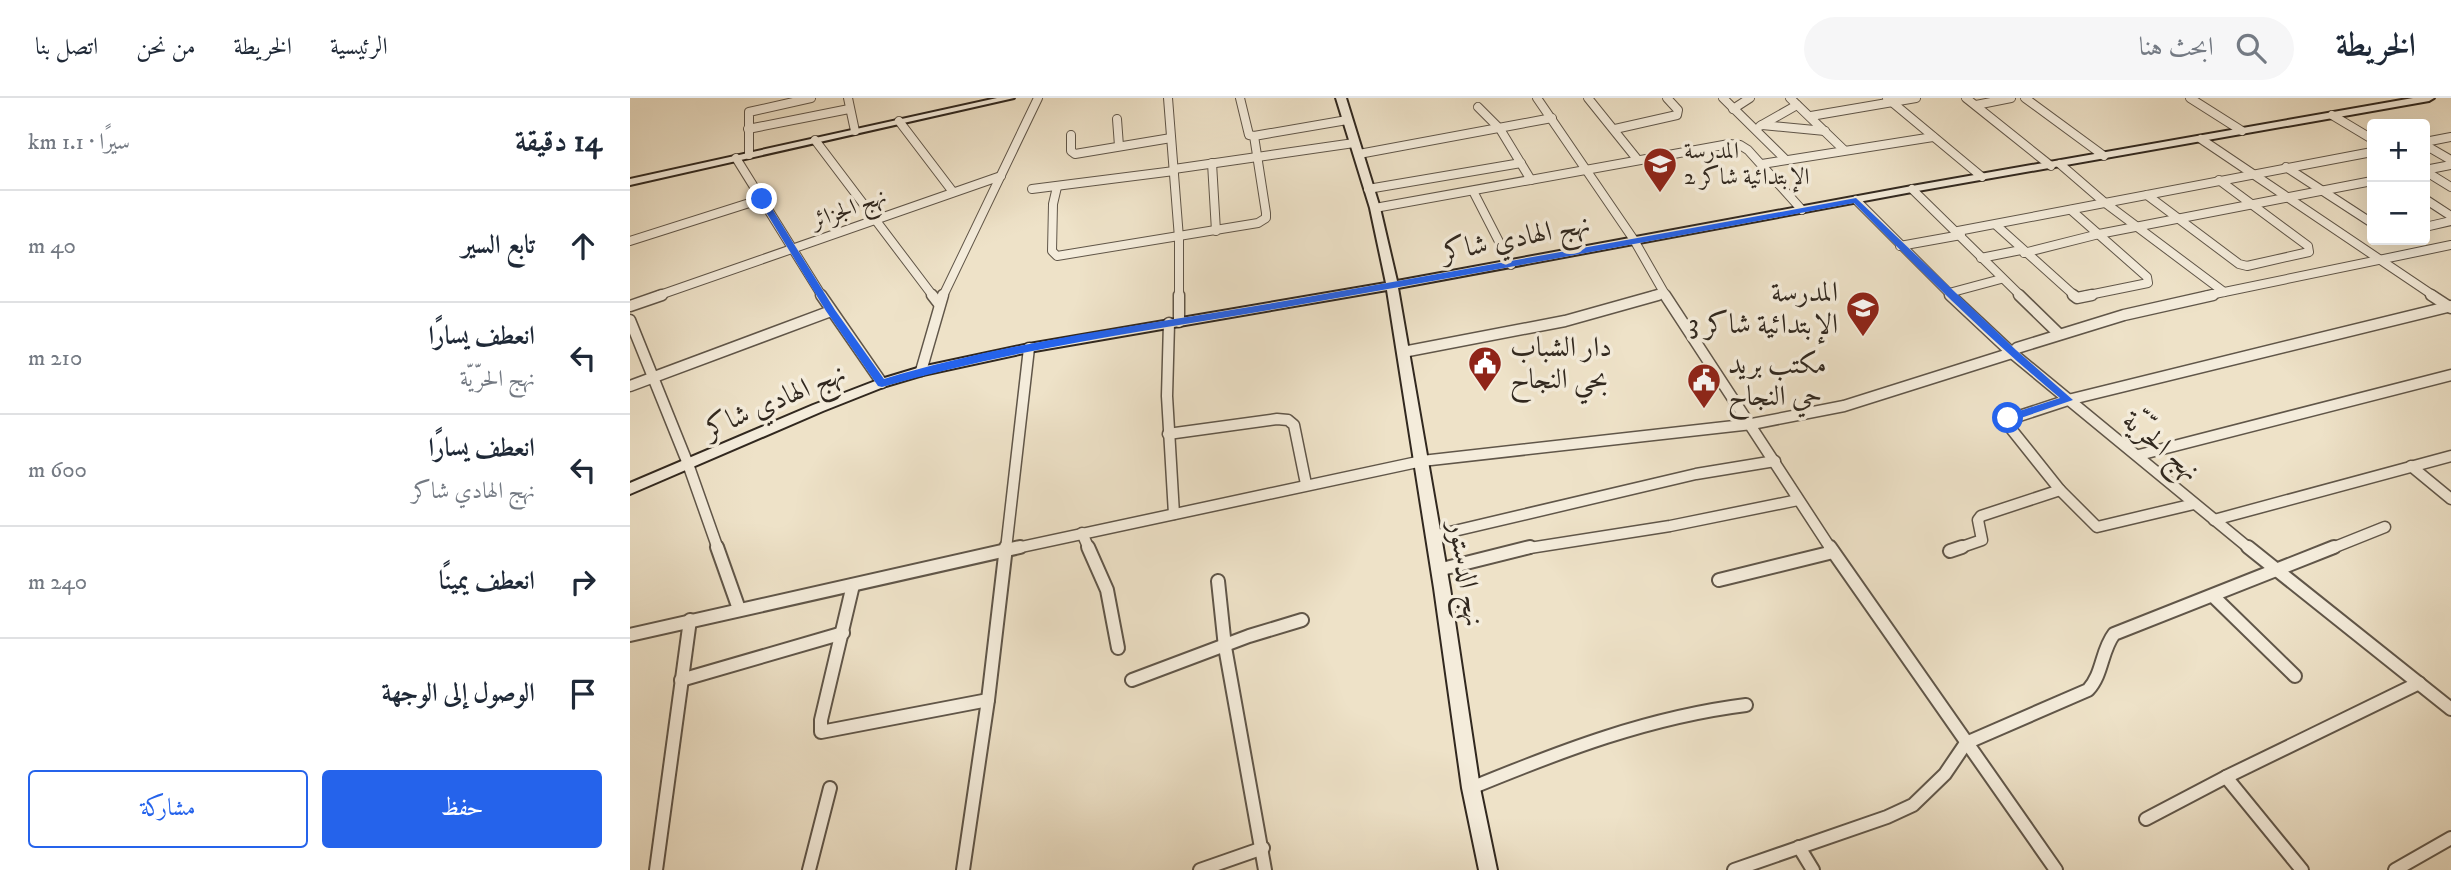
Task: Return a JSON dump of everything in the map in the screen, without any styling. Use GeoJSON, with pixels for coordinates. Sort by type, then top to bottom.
{"type":"FeatureCollection","features":[{"type":"Feature","properties":{"kind":"street"},"geometry":{"type":"LineString","coordinates":[[749,155],[747,115],[751,111],[811,98]]}},
{"type":"Feature","properties":{"kind":"street"},"geometry":{"type":"LineString","coordinates":[[848,98],[855,131]]}},
{"type":"Feature","properties":{"kind":"street"},"geometry":{"type":"LineString","coordinates":[[630,182],[1009,98]]}},
{"type":"Feature","properties":{"kind":"street"},"geometry":{"type":"LineString","coordinates":[[921,371],[939,304],[1038,98]]}},
{"type":"Feature","properties":{"kind":"street"},"geometry":{"type":"LineString","coordinates":[[1168,98],[1179,238],[1168,434],[1174,514]]}},
{"type":"Feature","properties":{"kind":"street"},"geometry":{"type":"LineString","coordinates":[[1240,98],[1249,135],[1348,120]]}},
{"type":"Feature","properties":{"kind":"street","name":"نهج الدستور"},"geometry":{"type":"LineString","coordinates":[[1341,98],[1375,208],[1392,285],[1422,461],[1471,788],[1489,870]]}},
{"type":"Feature","properties":{"kind":"street"},"geometry":{"type":"LineString","coordinates":[[1537,98],[1583,170],[1634,240],[1664,293],[1752,424],[1798,500],[2056,870]]}},
{"type":"Feature","properties":{"kind":"street"},"geometry":{"type":"LineString","coordinates":[[1588,98],[1637,159]]}},
{"type":"Feature","properties":{"kind":"street"},"geometry":{"type":"LineString","coordinates":[[1615,129],[1677,115],[1678,110],[1667,98]]}},
{"type":"Feature","properties":{"kind":"street"},"geometry":{"type":"LineString","coordinates":[[1723,98],[1785,159]]}},
{"type":"Feature","properties":{"kind":"street"},"geometry":{"type":"LineString","coordinates":[[1733,109],[1750,98]]}},
{"type":"Feature","properties":{"kind":"street"},"geometry":{"type":"LineString","coordinates":[[1790,98],[1844,150]]}},
{"type":"Feature","properties":{"kind":"street"},"geometry":{"type":"LineString","coordinates":[[1811,116],[1890,100],[1916,98]]}},
{"type":"Feature","properties":{"kind":"street"},"geometry":{"type":"LineString","coordinates":[[1966,98],[2224,292]]}},
{"type":"Feature","properties":{"kind":"street"},"geometry":{"type":"LineString","coordinates":[[1976,105],[2011,98]]}},
{"type":"Feature","properties":{"kind":"street"},"geometry":{"type":"LineString","coordinates":[[2025,98],[2104,156]]}},
{"type":"Feature","properties":{"kind":"street"},"geometry":{"type":"LineString","coordinates":[[2190,98],[2242,131]]}},
{"type":"Feature","properties":{"kind":"street","name":"نهج الهادي شاكر"},"geometry":{"type":"LineString","coordinates":[[630,489],[882,383],[921,371],[1029,348],[1511,265],[1912,189],[2429,98]]}},
{"type":"Feature","properties":{"kind":"street"},"geometry":{"type":"LineString","coordinates":[[1890,100],[1982,177]]}},
{"type":"Feature","properties":{"kind":"street"},"geometry":{"type":"LineString","coordinates":[[1754,129],[1797,105]]}},
{"type":"Feature","properties":{"kind":"street"},"geometry":{"type":"LineString","coordinates":[[1478,107],[1500,129],[1531,180]]}},
{"type":"Feature","properties":{"kind":"street"},"geometry":{"type":"LineString","coordinates":[[748,130],[849,108]]}},
{"type":"Feature","properties":{"kind":"street"},"geometry":{"type":"LineString","coordinates":[[2332,115],[2367,136]]}},
{"type":"Feature","properties":{"kind":"street"},"geometry":{"type":"LineString","coordinates":[[1359,154],[1552,118]]}},
{"type":"Feature","properties":{"kind":"street"},"geometry":{"type":"LineString","coordinates":[[1117,119],[1119,146]]}},
{"type":"Feature","properties":{"kind":"street"},"geometry":{"type":"LineString","coordinates":[[899,121],[953,192]]}},
{"type":"Feature","properties":{"kind":"street"},"geometry":{"type":"LineString","coordinates":[[1762,125],[1825,131]]}},
{"type":"Feature","properties":{"kind":"street"},"geometry":{"type":"LineString","coordinates":[[1072,135],[1073,154],[1171,138]]}},
{"type":"Feature","properties":{"kind":"street"},"geometry":{"type":"LineString","coordinates":[[1057,187],[1053,204],[1054,254],[1066,255],[1253,225],[1266,218],[1254,136]]}},
{"type":"Feature","properties":{"kind":"street"},"geometry":{"type":"LineString","coordinates":[[1762,164],[1933,136]]}},
{"type":"Feature","properties":{"kind":"street"},"geometry":{"type":"LineString","coordinates":[[2430,143],[2451,137]]}},
{"type":"Feature","properties":{"kind":"street"},"geometry":{"type":"LineString","coordinates":[[2201,139],[2450,307]]}},
{"type":"Feature","properties":{"kind":"street"},"geometry":{"type":"LineString","coordinates":[[816,140],[939,304]]}},
{"type":"Feature","properties":{"kind":"street"},"geometry":{"type":"LineString","coordinates":[[1375,208],[1722,144],[1744,147],[1767,141]]}},
{"type":"Feature","properties":{"kind":"street"},"geometry":{"type":"LineString","coordinates":[[1032,189],[1354,143]]}},
{"type":"Feature","properties":{"kind":"street"},"geometry":{"type":"LineString","coordinates":[[1744,147],[1802,210]]}},
{"type":"Feature","properties":{"kind":"street"},"geometry":{"type":"LineString","coordinates":[[2430,147],[2451,160]]}},
{"type":"Feature","properties":{"kind":"street"},"geometry":{"type":"LineString","coordinates":[[1900,246],[2104,201],[2367,153]]}},
{"type":"Feature","properties":{"kind":"street"},"geometry":{"type":"LineString","coordinates":[[736,158],[831,311],[882,383]]}},
{"type":"Feature","properties":{"kind":"street"},"geometry":{"type":"LineString","coordinates":[[1212,163],[1216,231]]}},
{"type":"Feature","properties":{"kind":"street"},"geometry":{"type":"LineString","coordinates":[[1368,189],[1521,163]]}},
{"type":"Feature","properties":{"kind":"street"},"geometry":{"type":"LineString","coordinates":[[2430,169],[2451,165]]}},
{"type":"Feature","properties":{"kind":"street"},"geometry":{"type":"LineString","coordinates":[[2286,167],[2367,220]]}},
{"type":"Feature","properties":{"kind":"street"},"geometry":{"type":"LineString","coordinates":[[2430,173],[2451,187]]}},
{"type":"Feature","properties":{"kind":"street"},"geometry":{"type":"LineString","coordinates":[[1447,175],[1456,194]]}},
{"type":"Feature","properties":{"kind":"street","name":"نهج الجزائر"},"geometry":{"type":"LineString","coordinates":[[630,306],[1001,176]]}},
{"type":"Feature","properties":{"kind":"street"},"geometry":{"type":"LineString","coordinates":[[2147,195],[2239,264],[2247,266],[2309,252],[2308,246],[2303,242],[2219,180]]}},
{"type":"Feature","properties":{"kind":"street"},"geometry":{"type":"LineString","coordinates":[[1981,258],[2367,182]]}},
{"type":"Feature","properties":{"kind":"street"},"geometry":{"type":"LineString","coordinates":[[1912,189],[2058,333]]}},
{"type":"Feature","properties":{"kind":"street"},"geometry":{"type":"LineString","coordinates":[[1473,191],[1511,265]]}},
{"type":"Feature","properties":{"kind":"street"},"geometry":{"type":"LineString","coordinates":[[630,240],[762,199]]}},
{"type":"Feature","properties":{"kind":"street","name":"نهج الحرّيّة"},"geometry":{"type":"LineString","coordinates":[[1856,200],[2012,353],[2274,569],[2451,709]]}},
{"type":"Feature","properties":{"kind":"street"},"geometry":{"type":"LineString","coordinates":[[2430,203],[2451,218]]}},
{"type":"Feature","properties":{"kind":"street"},"geometry":{"type":"LineString","coordinates":[[1996,225],[2077,298],[2146,285],[2147,277],[2071,210]]}},
{"type":"Feature","properties":{"kind":"street"},"geometry":{"type":"LineString","coordinates":[[2430,225],[2451,218]]}},
{"type":"Feature","properties":{"kind":"street"},"geometry":{"type":"LineString","coordinates":[[630,635],[1306,484],[1422,461],[1752,424],[1856,402],[2012,353],[2017,348],[2058,333],[2224,292],[2451,245]]}},
{"type":"Feature","properties":{"kind":"street"},"geometry":{"type":"LineString","coordinates":[[1949,293],[2001,279]]}},
{"type":"Feature","properties":{"kind":"street"},"geometry":{"type":"LineString","coordinates":[[1403,352],[1566,321],[1664,293]]}},
{"type":"Feature","properties":{"kind":"street"},"geometry":{"type":"LineString","coordinates":[[2194,504],[2100,527],[2091,523],[2060,490],[2007,422],[2012,416],[2068,400],[2450,307]]}},
{"type":"Feature","properties":{"kind":"street"},"geometry":{"type":"LineString","coordinates":[[630,386],[831,311]]}},
{"type":"Feature","properties":{"kind":"street"},"geometry":{"type":"LineString","coordinates":[[630,320],[688,464],[739,609]]}},
{"type":"Feature","properties":{"kind":"street"},"geometry":{"type":"LineString","coordinates":[[962,870],[988,700],[1029,348]]}},
{"type":"Feature","properties":{"kind":"street"},"geometry":{"type":"LineString","coordinates":[[2139,455],[2451,375]]}},
{"type":"Feature","properties":{"kind":"street"},"geometry":{"type":"LineString","coordinates":[[1168,434],[1265,420],[1289,420],[1294,425],[1306,484]]}},
{"type":"Feature","properties":{"kind":"street"},"geometry":{"type":"LineString","coordinates":[[2214,520],[2451,456]]}},
{"type":"Feature","properties":{"kind":"street"},"geometry":{"type":"LineString","coordinates":[[1433,536],[1696,474],[1775,461]]}},
{"type":"Feature","properties":{"kind":"street"},"geometry":{"type":"LineString","coordinates":[[2411,466],[2451,499]]}},
{"type":"Feature","properties":{"kind":"street"},"geometry":{"type":"LineString","coordinates":[[1950,551],[1982,540],[1978,520],[1981,516],[2060,490]]}},
{"type":"Feature","properties":{"kind":"street"},"geometry":{"type":"LineString","coordinates":[[1438,570],[1534,546],[1670,526],[1798,500]]}},
{"type":"Feature","properties":{"kind":"street"},"geometry":{"type":"LineString","coordinates":[[1734,870],[1888,817],[1913,805],[1945,774],[1966,743],[2088,690],[2095,684],[2109,640],[2114,634],[2385,527]]}},
{"type":"Feature","properties":{"kind":"street"},"geometry":{"type":"LineString","coordinates":[[1083,533],[1107,590],[1118,648]]}},
{"type":"Feature","properties":{"kind":"street"},"geometry":{"type":"LineString","coordinates":[[1719,580],[1833,552]]}},
{"type":"Feature","properties":{"kind":"street"},"geometry":{"type":"LineString","coordinates":[[1218,581],[1225,647],[1265,870]]}},
{"type":"Feature","properties":{"kind":"street"},"geometry":{"type":"LineString","coordinates":[[853,585],[821,720],[821,732],[988,700]]}},
{"type":"Feature","properties":{"kind":"street"},"geometry":{"type":"LineString","coordinates":[[2213,596],[2295,676]]}},
{"type":"Feature","properties":{"kind":"street"},"geometry":{"type":"LineString","coordinates":[[656,870],[690,620]]}},
{"type":"Feature","properties":{"kind":"street"},"geometry":{"type":"LineString","coordinates":[[1132,680],[1249,636],[1302,620]]}},
{"type":"Feature","properties":{"kind":"street"},"geometry":{"type":"LineString","coordinates":[[681,680],[843,633]]}},
{"type":"Feature","properties":{"kind":"street"},"geometry":{"type":"LineString","coordinates":[[2146,819],[2419,683]]}},
{"type":"Feature","properties":{"kind":"street"},"geometry":{"type":"LineString","coordinates":[[1471,788],[1551,755],[1621,731],[1696,712],[1746,705]]}},
{"type":"Feature","properties":{"kind":"street"},"geometry":{"type":"LineString","coordinates":[[2226,777],[2302,870]]}},
{"type":"Feature","properties":{"kind":"street"},"geometry":{"type":"LineString","coordinates":[[808,870],[830,788]]}},
{"type":"Feature","properties":{"kind":"street"},"geometry":{"type":"LineString","coordinates":[[2395,870],[2451,838]]}},
{"type":"Feature","properties":{"kind":"street"},"geometry":{"type":"LineString","coordinates":[[1799,847],[1812,870]]}},
{"type":"Feature","properties":{"kind":"street"},"geometry":{"type":"LineString","coordinates":[[1200,870],[1263,848]]}},
{"type":"Feature","properties":{"kind":"place","name":"المدرسة الإبتدائية شاكر 2"},"geometry":{"type":"Point","coordinates":[1660,194]}},
{"type":"Feature","properties":{"kind":"place","name":"المدرسة الإبتدائية شاكر 3"},"geometry":{"type":"Point","coordinates":[1863,338]}},
{"type":"Feature","properties":{"kind":"place","name":"دار الشباب بحي النجاح"},"geometry":{"type":"Point","coordinates":[1485,393]}},
{"type":"Feature","properties":{"kind":"place","name":"مكتب بريد حي النجاح"},"geometry":{"type":"Point","coordinates":[1704,410]}},
{"type":"Feature","properties":{"kind":"route"},"geometry":{"type":"LineString","coordinates":[[762,199],[831,311],[882,383],[921,371],[1029,348],[1511,265],[1856,200],[1920,266],[2012,353],[2068,400],[2008,418]]}}]}
